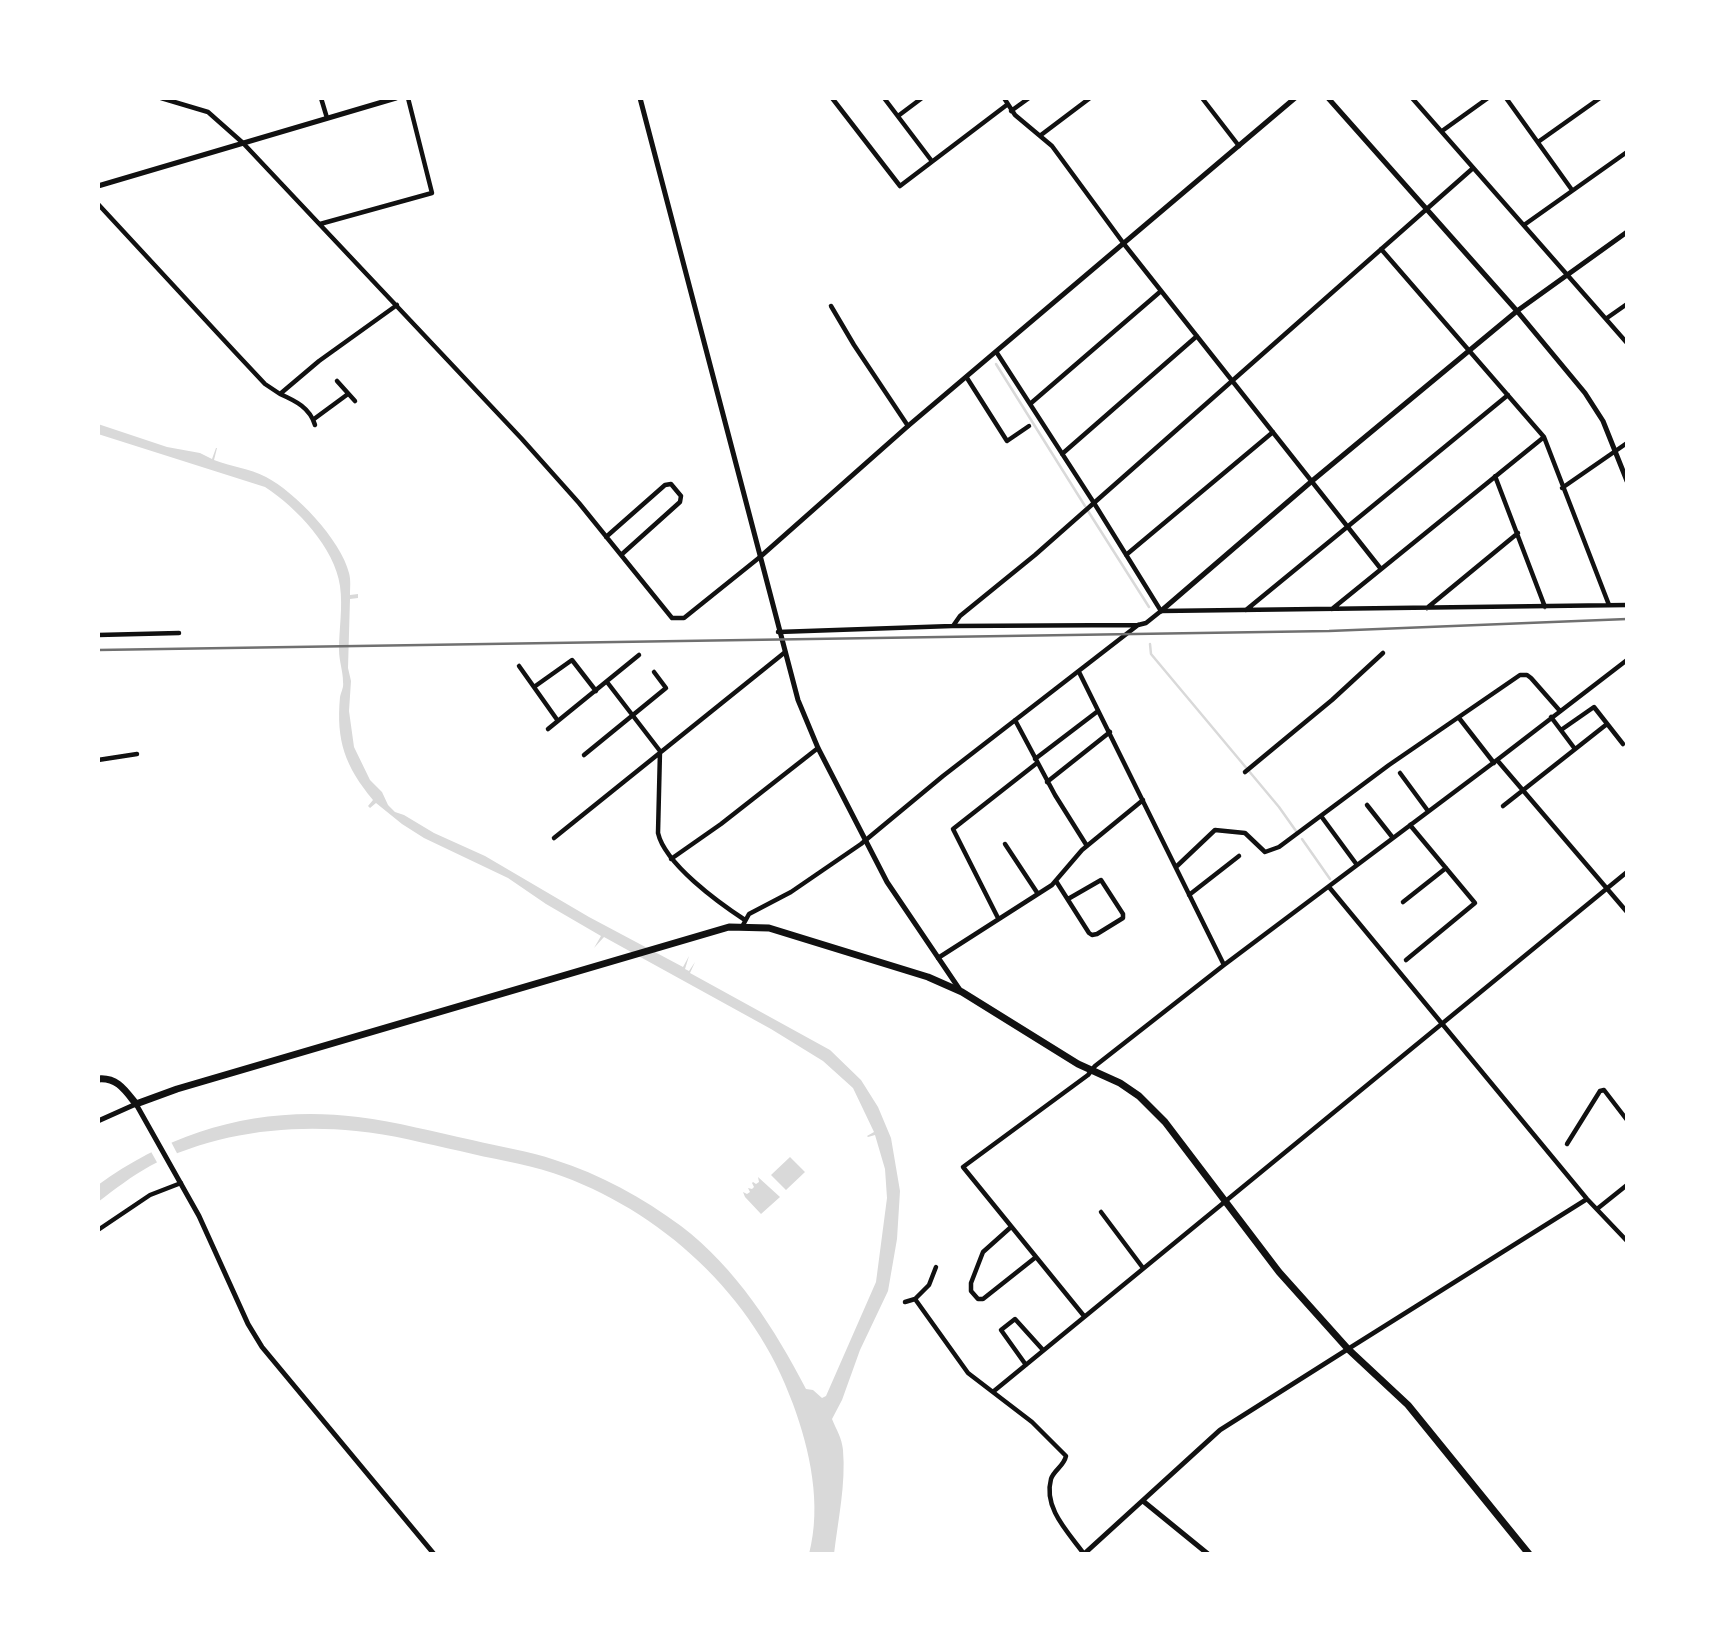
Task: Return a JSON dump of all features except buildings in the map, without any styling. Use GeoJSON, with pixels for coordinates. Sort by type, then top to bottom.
{"type":"FeatureCollection","features":[{"type":"Feature","properties":{"kind":"highway"},"geometry":{"type":"LineString","coordinates":[[98,1079],[106,1078],[117,1082],[136,1104],[177,1089],[744,923],[769,928],[928,976],[962,992],[1092,1071],[1126,1087],[1152,1108],[1279,1272],[1348,1349],[1408,1405],[1529,1554]]}},
{"type":"Feature","properties":{"kind":"street"},"geometry":{"type":"LineString","coordinates":[[161,98],[208,112],[243,143],[521,438],[607,537],[672,618],[679,620],[760,557],[908,426],[1295,98]]}},
{"type":"Feature","properties":{"kind":"street"},"geometry":{"type":"LineString","coordinates":[[321,98],[327,118]]}},
{"type":"Feature","properties":{"kind":"street"},"geometry":{"type":"LineString","coordinates":[[98,186],[396,98]]}},
{"type":"Feature","properties":{"kind":"street"},"geometry":{"type":"LineString","coordinates":[[319,224],[432,193],[408,98]]}},
{"type":"Feature","properties":{"kind":"street"},"geometry":{"type":"LineString","coordinates":[[640,98],[797,700],[818,748],[887,882],[962,992]]}},
{"type":"Feature","properties":{"kind":"street"},"geometry":{"type":"LineString","coordinates":[[832,98],[900,186],[1008,104]]}},
{"type":"Feature","properties":{"kind":"street"},"geometry":{"type":"LineString","coordinates":[[884,98],[931,160]]}},
{"type":"Feature","properties":{"kind":"street"},"geometry":{"type":"LineString","coordinates":[[898,116],[922,98]]}},
{"type":"Feature","properties":{"kind":"street"},"geometry":{"type":"LineString","coordinates":[[1004,98],[1012,111],[1052,146],[1124,244],[1381,569]]}},
{"type":"Feature","properties":{"kind":"street"},"geometry":{"type":"LineString","coordinates":[[1012,111],[1029,98]]}},
{"type":"Feature","properties":{"kind":"street"},"geometry":{"type":"LineString","coordinates":[[1041,135],[1090,98]]}},
{"type":"Feature","properties":{"kind":"street"},"geometry":{"type":"LineString","coordinates":[[1202,98],[1239,146]]}},
{"type":"Feature","properties":{"kind":"street"},"geometry":{"type":"LineString","coordinates":[[1328,98],[1517,311],[1595,407],[1627,481]]}},
{"type":"Feature","properties":{"kind":"street"},"geometry":{"type":"LineString","coordinates":[[1412,98],[1627,343]]}},
{"type":"Feature","properties":{"kind":"street"},"geometry":{"type":"LineString","coordinates":[[1442,131],[1488,98]]}},
{"type":"Feature","properties":{"kind":"street"},"geometry":{"type":"LineString","coordinates":[[1506,98],[1572,191]]}},
{"type":"Feature","properties":{"kind":"street"},"geometry":{"type":"LineString","coordinates":[[1538,142],[1600,98]]}},
{"type":"Feature","properties":{"kind":"street"},"geometry":{"type":"LineString","coordinates":[[1524,225],[1627,152]]}},
{"type":"Feature","properties":{"kind":"street"},"geometry":{"type":"LineString","coordinates":[[952,626],[960,616],[1094,503],[1472,169]]}},
{"type":"Feature","properties":{"kind":"street"},"geometry":{"type":"LineString","coordinates":[[98,204],[265,384],[300,403],[315,422],[348,394]]}},
{"type":"Feature","properties":{"kind":"street"},"geometry":{"type":"LineString","coordinates":[[607,681],[660,751],[658,833],[661,845],[671,859],[744,923],[749,914],[791,892],[865,840],[1015,720],[1138,625],[1161,611],[1312,481],[1517,311],[1627,232]]}},
{"type":"Feature","properties":{"kind":"street"},"geometry":{"type":"LineString","coordinates":[[1381,249],[1544,437],[1609,606]]}},
{"type":"Feature","properties":{"kind":"street"},"geometry":{"type":"LineString","coordinates":[[1030,404],[1161,291]]}},
{"type":"Feature","properties":{"kind":"street"},"geometry":{"type":"LineString","coordinates":[[1607,318],[1627,303]]}},
{"type":"Feature","properties":{"kind":"street"},"geometry":{"type":"LineString","coordinates":[[280,394],[319,361],[397,305]]}},
{"type":"Feature","properties":{"kind":"street"},"geometry":{"type":"LineString","coordinates":[[831,306],[908,426]]}},
{"type":"Feature","properties":{"kind":"street"},"geometry":{"type":"LineString","coordinates":[[1062,453],[1197,336]]}},
{"type":"Feature","properties":{"kind":"street"},"geometry":{"type":"LineString","coordinates":[[997,353],[1161,611]]}},
{"type":"Feature","properties":{"kind":"street"},"geometry":{"type":"LineString","coordinates":[[967,378],[1007,442],[1029,426]]}},
{"type":"Feature","properties":{"kind":"street"},"geometry":{"type":"LineString","coordinates":[[337,381],[355,401]]}},
{"type":"Feature","properties":{"kind":"street"},"geometry":{"type":"LineString","coordinates":[[1245,610],[1508,395]]}},
{"type":"Feature","properties":{"kind":"street"},"geometry":{"type":"LineString","coordinates":[[1126,555],[1273,432]]}},
{"type":"Feature","properties":{"kind":"street"},"geometry":{"type":"LineString","coordinates":[[1332,609],[1544,437]]}},
{"type":"Feature","properties":{"kind":"street"},"geometry":{"type":"LineString","coordinates":[[1562,488],[1627,443]]}},
{"type":"Feature","properties":{"kind":"street"},"geometry":{"type":"LineString","coordinates":[[1495,477],[1545,607]]}},
{"type":"Feature","properties":{"kind":"street"},"geometry":{"type":"LineString","coordinates":[[607,537],[665,485],[671,484],[681,496],[680,502],[621,555]]}},
{"type":"Feature","properties":{"kind":"street"},"geometry":{"type":"LineString","coordinates":[[1427,608],[1518,533]]}},
{"type":"Feature","properties":{"kind":"street"},"geometry":{"type":"LineString","coordinates":[[1161,611],[1627,605]]}},
{"type":"Feature","properties":{"kind":"street"},"geometry":{"type":"LineString","coordinates":[[778,632],[952,626],[1138,625]]}},
{"type":"Feature","properties":{"kind":"street"},"geometry":{"type":"LineString","coordinates":[[98,635],[179,633]]}},
{"type":"Feature","properties":{"kind":"street"},"geometry":{"type":"LineString","coordinates":[[554,838],[784,653]]}},
{"type":"Feature","properties":{"kind":"street"},"geometry":{"type":"LineString","coordinates":[[1247,770],[1332,700],[1383,653]]}},
{"type":"Feature","properties":{"kind":"street"},"geometry":{"type":"LineString","coordinates":[[548,729],[639,656]]}},
{"type":"Feature","properties":{"kind":"street"},"geometry":{"type":"LineString","coordinates":[[534,687],[572,660],[596,691]]}},
{"type":"Feature","properties":{"kind":"street"},"geometry":{"type":"LineString","coordinates":[[1084,1316],[963,1167],[1092,1071],[1224,965],[1627,660]]}},
{"type":"Feature","properties":{"kind":"street"},"geometry":{"type":"LineString","coordinates":[[519,666],[558,721]]}},
{"type":"Feature","properties":{"kind":"street"},"geometry":{"type":"LineString","coordinates":[[584,755],[666,688],[654,672]]}},
{"type":"Feature","properties":{"kind":"street"},"geometry":{"type":"LineString","coordinates":[[1079,672],[1224,965]]}},
{"type":"Feature","properties":{"kind":"street"},"geometry":{"type":"LineString","coordinates":[[1176,867],[1214,830],[1245,833],[1265,852],[1279,847],[1409,751],[1520,675],[1531,678],[1560,711]]}},
{"type":"Feature","properties":{"kind":"street"},"geometry":{"type":"LineString","coordinates":[[1561,730],[1594,707],[1623,744]]}},
{"type":"Feature","properties":{"kind":"street"},"geometry":{"type":"LineString","coordinates":[[998,918],[953,829],[1098,710]]}},
{"type":"Feature","properties":{"kind":"street"},"geometry":{"type":"LineString","coordinates":[[1551,717],[1575,749]]}},
{"type":"Feature","properties":{"kind":"street"},"geometry":{"type":"LineString","coordinates":[[1459,718],[1627,912]]}},
{"type":"Feature","properties":{"kind":"street"},"geometry":{"type":"LineString","coordinates":[[1015,720],[1047,782],[1087,846]]}},
{"type":"Feature","properties":{"kind":"street"},"geometry":{"type":"LineString","coordinates":[[1503,806],[1607,724]]}},
{"type":"Feature","properties":{"kind":"street"},"geometry":{"type":"LineString","coordinates":[[1047,782],[1110,732]]}},
{"type":"Feature","properties":{"kind":"street"},"geometry":{"type":"LineString","coordinates":[[671,859],[721,824],[818,748]]}},
{"type":"Feature","properties":{"kind":"street"},"geometry":{"type":"LineString","coordinates":[[98,760],[137,754]]}},
{"type":"Feature","properties":{"kind":"street"},"geometry":{"type":"LineString","coordinates":[[1400,773],[1428,811]]}},
{"type":"Feature","properties":{"kind":"street"},"geometry":{"type":"LineString","coordinates":[[937,958],[1056,881],[1087,846],[1143,800]]}},
{"type":"Feature","properties":{"kind":"street"},"geometry":{"type":"LineString","coordinates":[[1367,805],[1393,838]]}},
{"type":"Feature","properties":{"kind":"street"},"geometry":{"type":"LineString","coordinates":[[1321,816],[1357,865]]}},
{"type":"Feature","properties":{"kind":"street"},"geometry":{"type":"LineString","coordinates":[[1406,960],[1475,903],[1410,825]]}},
{"type":"Feature","properties":{"kind":"street"},"geometry":{"type":"LineString","coordinates":[[1005,844],[1038,894]]}},
{"type":"Feature","properties":{"kind":"street"},"geometry":{"type":"LineString","coordinates":[[1189,895],[1239,856]]}},
{"type":"Feature","properties":{"kind":"street"},"geometry":{"type":"LineString","coordinates":[[1403,902],[1446,868]]}},
{"type":"Feature","properties":{"kind":"street"},"geometry":{"type":"LineString","coordinates":[[994,1391],[1627,872]]}},
{"type":"Feature","properties":{"kind":"street"},"geometry":{"type":"LineString","coordinates":[[1056,881],[1068,899],[1092,935],[1123,918],[1101,880],[1068,899]]}},
{"type":"Feature","properties":{"kind":"street"},"geometry":{"type":"LineString","coordinates":[[1329,887],[1587,1199],[1627,1241]]}},
{"type":"Feature","properties":{"kind":"street"},"geometry":{"type":"LineString","coordinates":[[1567,1144],[1600,1091],[1604,1090],[1627,1120]]}},
{"type":"Feature","properties":{"kind":"street"},"geometry":{"type":"LineString","coordinates":[[98,1121],[136,1104],[200,1216],[248,1324],[262,1347],[434,1554]]}},
{"type":"Feature","properties":{"kind":"street"},"geometry":{"type":"LineString","coordinates":[[98,1230],[150,1195],[180,1181]]}},
{"type":"Feature","properties":{"kind":"street"},"geometry":{"type":"LineString","coordinates":[[1597,1209],[1627,1185]]}},
{"type":"Feature","properties":{"kind":"street"},"geometry":{"type":"LineString","coordinates":[[915,1299],[968,1373],[1032,1422],[1066,1456],[1051,1477],[1050,1502],[1057,1517],[1084,1554],[1220,1430],[1587,1199]]}},
{"type":"Feature","properties":{"kind":"street"},"geometry":{"type":"LineString","coordinates":[[1101,1212],[1143,1268]]}},
{"type":"Feature","properties":{"kind":"street"},"geometry":{"type":"LineString","coordinates":[[1011,1227],[983,1252],[971,1283],[971,1291],[978,1299],[983,1299],[1036,1257]]}},
{"type":"Feature","properties":{"kind":"street"},"geometry":{"type":"LineString","coordinates":[[905,1302],[915,1299],[929,1285],[936,1267]]}},
{"type":"Feature","properties":{"kind":"street"},"geometry":{"type":"LineString","coordinates":[[1026,1365],[1002,1330],[1015,1318],[1043,1350]]}},
{"type":"Feature","properties":{"kind":"street"},"geometry":{"type":"LineString","coordinates":[[1143,1501],[1208,1554]]}},
{"type":"Feature","properties":{"kind":"shaded area"},"geometry":{"type":"Polygon","coordinates":[[[98,424],[167,447],[200,453],[212,459],[217,448],[214,460],[260,474],[278,484],[303,505],[327,532],[337,546],[350,576],[350,595],[358,594],[358,598],[350,599],[348,668],[351,681],[349,711],[354,747],[370,780],[395,812],[485,856],[589,917],[683,967],[689,956],[685,969],[689,971],[695,962],[690,973],[830,1050],[861,1080],[878,1107],[891,1138],[900,1191],[897,1239],[888,1291],[832,1419],[841,1442],[844,1463],[834,1554],[809,1554],[813,1535],[814,1497],[805,1440],[776,1365],[755,1327],[729,1293],[666,1233],[630,1209],[592,1189],[530,1166],[396,1137],[356,1131],[304,1129],[251,1134],[199,1146],[150,1166],[98,1202],[98,1185],[158,1149],[189,1136],[254,1118],[323,1114],[358,1117],[535,1154],[588,1172],[621,1188],[667,1216],[701,1243],[737,1280],[781,1344],[806,1389],[813,1390],[822,1398],[826,1396],[876,1282],[887,1198],[885,1169],[875,1135],[867,1136],[874,1132],[853,1088],[823,1061],[771,1029],[604,937],[594,948],[601,936],[508,878],[424,838],[376,803],[370,808],[368,806],[373,800],[355,776],[341,740],[341,594],[337,572],[322,543],[301,517],[265,487],[98,434],[98,424]]]}},
{"type":"Feature","properties":{"kind":"shaded area"},"geometry":{"type":"Polygon","coordinates":[[[790,1157],[805,1172],[786,1190],[771,1175],[790,1157]]]}},
{"type":"Feature","properties":{"kind":"shaded area"},"geometry":{"type":"Polygon","coordinates":[[[758,1177],[780,1197],[761,1214],[743,1192],[750,1192],[748,1188],[754,1187],[753,1182],[759,1182],[758,1177]]]}},
{"type":"Feature","properties":{"kind":"pier"},"geometry":{"type":"Polygon","coordinates":[[[169,1138],[179,1157],[159,1166],[149,1148],[169,1138]]]}},
{"type":"Feature","properties":{"kind":"waterway"},"geometry":{"type":"LineString","coordinates":[[996,364],[1085,506]]}},
{"type":"Feature","properties":{"kind":"waterway"},"geometry":{"type":"LineString","coordinates":[[1088,511],[1149,607]]}},
{"type":"Feature","properties":{"kind":"waterway"},"geometry":{"type":"LineString","coordinates":[[1150,644],[1151,654],[1296,831]]}},
{"type":"Feature","properties":{"kind":"waterway"},"geometry":{"type":"LineString","coordinates":[[1302,839],[1330,879]]}},
{"type":"Feature","properties":{"kind":"railway"},"geometry":{"type":"LineString","coordinates":[[98,650],[1329,631],[1627,619]]}}]}
